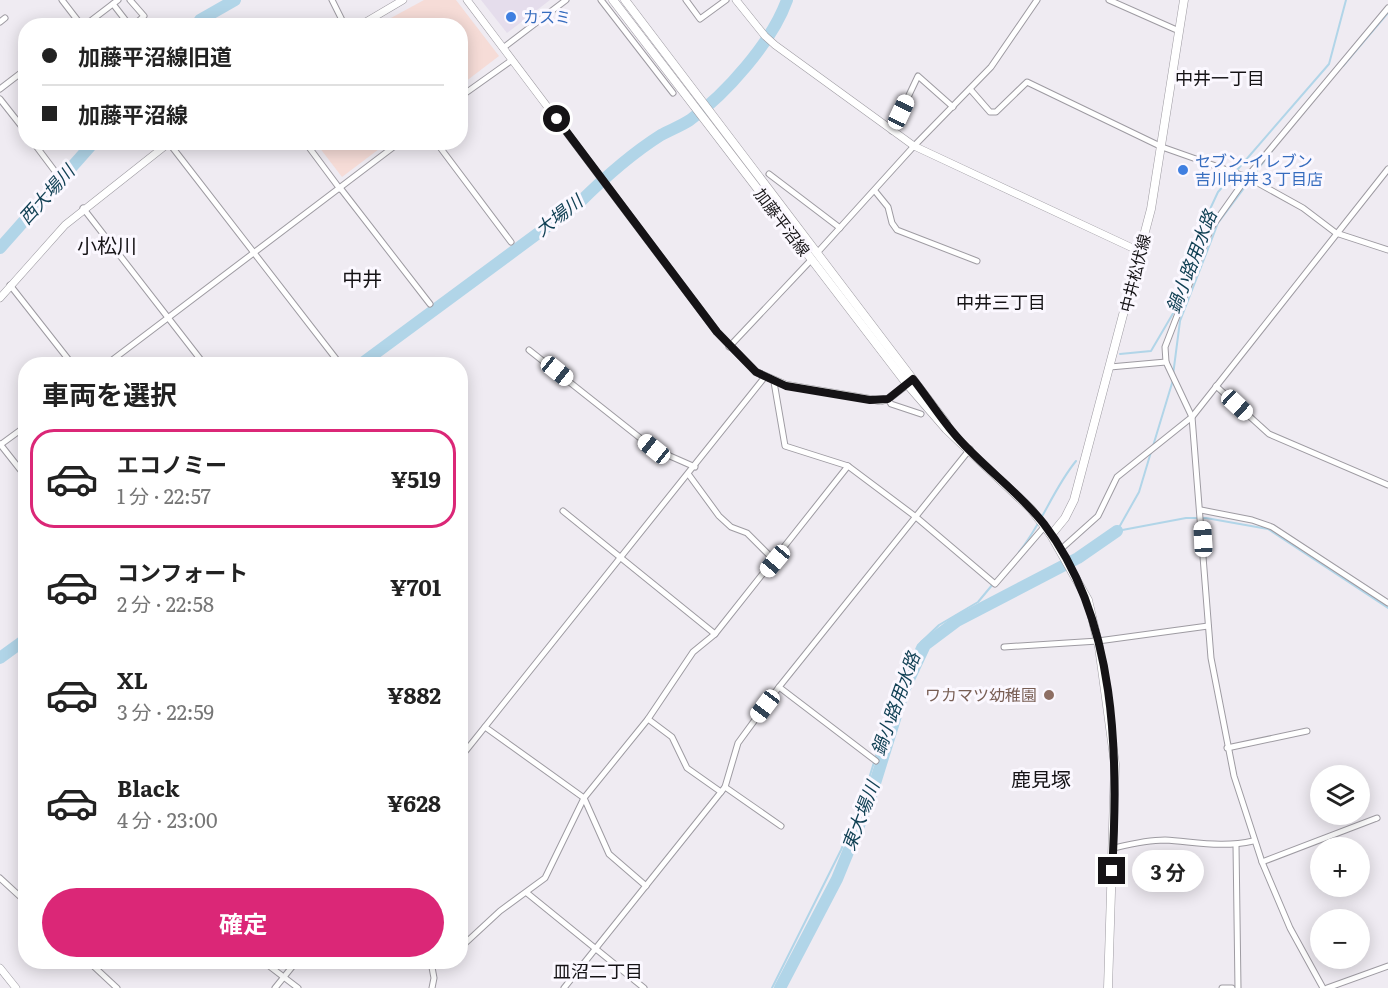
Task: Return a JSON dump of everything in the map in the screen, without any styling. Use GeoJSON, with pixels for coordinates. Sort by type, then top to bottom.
{"type":"FeatureCollection","features":[{"type":"Feature","properties":{"kind":"main road","name":"加藤平沼線"},"geometry":{"type":"LineString","coordinates":[[613,0],[707,123],[814,256],[938,420],[1016,492],[1046,526],[1088,600],[1098,641],[1114,747],[1114,848],[1108,988]]}},
{"type":"Feature","properties":{"kind":"main road","name":"加藤平沼線"},"geometry":{"type":"LineString","coordinates":[[625,0],[814,256]]}},
{"type":"Feature","properties":{"kind":"main road","name":"中井松伏線"},"geometry":{"type":"LineString","coordinates":[[1051,535],[1065,518],[1074,500],[1141,252],[1162,147],[1184,0]]}},
{"type":"Feature","properties":{"kind":"street"},"geometry":{"type":"LineString","coordinates":[[62,0],[77,18]]}},
{"type":"Feature","properties":{"kind":"street"},"geometry":{"type":"LineString","coordinates":[[130,0],[144,16],[141,18]]}},
{"type":"Feature","properties":{"kind":"street"},"geometry":{"type":"LineString","coordinates":[[332,0],[341,18]]}},
{"type":"Feature","properties":{"kind":"street"},"geometry":{"type":"LineString","coordinates":[[373,18],[403,0]]}},
{"type":"Feature","properties":{"kind":"street"},"geometry":{"type":"LineString","coordinates":[[466,0],[729,346],[764,378],[774,382],[870,400],[888,399],[910,381]]}},
{"type":"Feature","properties":{"kind":"street"},"geometry":{"type":"LineString","coordinates":[[503,48],[566,0]]}},
{"type":"Feature","properties":{"kind":"street"},"geometry":{"type":"LineString","coordinates":[[601,0],[673,93]]}},
{"type":"Feature","properties":{"kind":"street"},"geometry":{"type":"LineString","coordinates":[[686,0],[700,19],[726,0]]}},
{"type":"Feature","properties":{"kind":"street"},"geometry":{"type":"LineString","coordinates":[[736,0],[765,36],[914,146],[1141,252]]}},
{"type":"Feature","properties":{"kind":"street"},"geometry":{"type":"LineString","coordinates":[[729,346],[875,191],[914,146],[991,67],[1037,0]]}},
{"type":"Feature","properties":{"kind":"street"},"geometry":{"type":"LineString","coordinates":[[1109,0],[1179,31]]}},
{"type":"Feature","properties":{"kind":"street"},"geometry":{"type":"LineString","coordinates":[[94,18],[115,2],[126,18]]}},
{"type":"Feature","properties":{"kind":"street"},"geometry":{"type":"LineString","coordinates":[[1388,8],[1248,177],[1211,228],[1165,347],[1166,362],[1192,417],[1201,510],[1208,627],[1227,748],[1253,840],[1290,928],[1325,988],[1388,966]]}},
{"type":"Feature","properties":{"kind":"street"},"geometry":{"type":"LineString","coordinates":[[468,91],[512,60]]}},
{"type":"Feature","properties":{"kind":"street"},"geometry":{"type":"LineString","coordinates":[[0,89],[18,75]]}},
{"type":"Feature","properties":{"kind":"street"},"geometry":{"type":"LineString","coordinates":[[892,131],[918,76],[953,107]]}},
{"type":"Feature","properties":{"kind":"street"},"geometry":{"type":"LineString","coordinates":[[970,89],[990,112],[996,112],[1027,82],[1162,147],[1248,177],[1302,208],[1336,233],[1388,250]]}},
{"type":"Feature","properties":{"kind":"street"},"geometry":{"type":"LineString","coordinates":[[0,99],[18,122]]}},
{"type":"Feature","properties":{"kind":"street"},"geometry":{"type":"LineString","coordinates":[[39,150],[54,170]]}},
{"type":"Feature","properties":{"kind":"street"},"geometry":{"type":"LineString","coordinates":[[0,298],[44,245],[83,208],[161,150]]}},
{"type":"Feature","properties":{"kind":"street"},"geometry":{"type":"LineString","coordinates":[[175,150],[335,357]]}},
{"type":"Feature","properties":{"kind":"street"},"geometry":{"type":"LineString","coordinates":[[311,150],[430,304]]}},
{"type":"Feature","properties":{"kind":"street"},"geometry":{"type":"LineString","coordinates":[[117,357],[390,150]]}},
{"type":"Feature","properties":{"kind":"street"},"geometry":{"type":"LineString","coordinates":[[442,150],[511,242]]}},
{"type":"Feature","properties":{"kind":"street"},"geometry":{"type":"LineString","coordinates":[[1060,550],[1098,516],[1117,477],[1192,417],[1388,169]]}},
{"type":"Feature","properties":{"kind":"street"},"geometry":{"type":"LineString","coordinates":[[769,174],[840,228]]}},
{"type":"Feature","properties":{"kind":"street"},"geometry":{"type":"LineString","coordinates":[[875,191],[888,207],[897,230],[977,261]]}},
{"type":"Feature","properties":{"kind":"street"},"geometry":{"type":"LineString","coordinates":[[83,208],[199,357]]}},
{"type":"Feature","properties":{"kind":"street"},"geometry":{"type":"LineString","coordinates":[[10,285],[67,357]]}},
{"type":"Feature","properties":{"kind":"street"},"geometry":{"type":"LineString","coordinates":[[529,350],[654,449],[695,467]]}},
{"type":"Feature","properties":{"kind":"street"},"geometry":{"type":"LineString","coordinates":[[1110,367],[1166,362]]}},
{"type":"Feature","properties":{"kind":"street"},"geometry":{"type":"LineString","coordinates":[[468,748],[689,475],[764,378]]}},
{"type":"Feature","properties":{"kind":"street"},"geometry":{"type":"LineString","coordinates":[[774,382],[785,446],[848,466],[916,517],[995,584],[1046,526]]}},
{"type":"Feature","properties":{"kind":"street"},"geometry":{"type":"LineString","coordinates":[[1216,386],[1269,434],[1388,485]]}},
{"type":"Feature","properties":{"kind":"street"},"geometry":{"type":"LineString","coordinates":[[888,399],[891,404],[921,414]]}},
{"type":"Feature","properties":{"kind":"street"},"geometry":{"type":"LineString","coordinates":[[18,432],[0,445],[18,467]]}},
{"type":"Feature","properties":{"kind":"street"},"geometry":{"type":"LineString","coordinates":[[564,988],[723,789],[738,743],[779,687],[970,449]]}},
{"type":"Feature","properties":{"kind":"street"},"geometry":{"type":"LineString","coordinates":[[468,944],[486,923],[545,878],[584,798],[648,719],[693,652],[715,634],[848,466]]}},
{"type":"Feature","properties":{"kind":"street"},"geometry":{"type":"LineString","coordinates":[[689,475],[719,516],[731,527],[747,533],[775,561]]}},
{"type":"Feature","properties":{"kind":"street"},"geometry":{"type":"LineString","coordinates":[[1201,510],[1252,520],[1272,527],[1388,603]]}},
{"type":"Feature","properties":{"kind":"street"},"geometry":{"type":"LineString","coordinates":[[563,511],[715,634]]}},
{"type":"Feature","properties":{"kind":"street"},"geometry":{"type":"LineString","coordinates":[[1004,647],[1098,641],[1208,627]]}},
{"type":"Feature","properties":{"kind":"street"},"geometry":{"type":"LineString","coordinates":[[779,687],[876,761]]}},
{"type":"Feature","properties":{"kind":"street"},"geometry":{"type":"LineString","coordinates":[[648,719],[672,737],[687,768],[781,826]]}},
{"type":"Feature","properties":{"kind":"street"},"geometry":{"type":"LineString","coordinates":[[485,727],[584,798],[609,854],[646,886]]}},
{"type":"Feature","properties":{"kind":"street"},"geometry":{"type":"LineString","coordinates":[[1227,748],[1307,731]]}},
{"type":"Feature","properties":{"kind":"street"},"geometry":{"type":"LineString","coordinates":[[1262,862],[1377,818]]}},
{"type":"Feature","properties":{"kind":"street"},"geometry":{"type":"LineString","coordinates":[[1114,848],[1147,840],[1236,845],[1253,840]]}},
{"type":"Feature","properties":{"kind":"street"},"geometry":{"type":"LineString","coordinates":[[1236,845],[1238,988]]}},
{"type":"Feature","properties":{"kind":"street"},"geometry":{"type":"LineString","coordinates":[[0,878],[18,895]]}},
{"type":"Feature","properties":{"kind":"street"},"geometry":{"type":"LineString","coordinates":[[527,892],[644,988]]}},
{"type":"Feature","properties":{"kind":"street"},"geometry":{"type":"LineString","coordinates":[[0,968],[16,988]]}},
{"type":"Feature","properties":{"kind":"street"},"geometry":{"type":"LineString","coordinates":[[97,969],[117,988]]}},
{"type":"Feature","properties":{"kind":"street"},"geometry":{"type":"LineString","coordinates":[[273,969],[298,988]]}},
{"type":"Feature","properties":{"kind":"street"},"geometry":{"type":"LineString","coordinates":[[275,988],[290,969]]}},
{"type":"Feature","properties":{"kind":"street"},"geometry":{"type":"LineString","coordinates":[[432,969],[434,978],[432,988]]}},
{"type":"Feature","properties":{"kind":"street"},"geometry":{"type":"LineString","coordinates":[[1222,988],[1232,988]]}},
{"type":"Feature","properties":{"kind":"shaded area"},"geometry":{"type":"Polygon","coordinates":[[[424,0],[456,0],[499,56],[468,80],[468,18],[391,18],[424,0]]]}},
{"type":"Feature","properties":{"kind":"shaded area","name":"カスミ"},"geometry":{"type":"Polygon","coordinates":[[[481,0],[550,0],[507,33],[481,0]]]}},
{"type":"Feature","properties":{"kind":"shaded area"},"geometry":{"type":"Polygon","coordinates":[[[321,150],[378,150],[342,177],[321,150]]]}},
{"type":"Feature","properties":{"kind":"waterway","name":"西大場川"},"geometry":{"type":"LineString","coordinates":[[204,18],[235,0]]}},
{"type":"Feature","properties":{"kind":"waterway","name":"大場川"},"geometry":{"type":"LineString","coordinates":[[370,357],[579,203],[639,150],[690,120],[704,109],[733,82],[759,50],[771,33],[787,0]]}},
{"type":"Feature","properties":{"kind":"waterway","name":"鍋小路用水路"},"geometry":{"type":"LineString","coordinates":[[1120,354],[1151,351],[1175,310],[1218,192],[1329,64],[1346,0]]}},
{"type":"Feature","properties":{"kind":"waterway"},"geometry":{"type":"LineString","coordinates":[[1343,66],[1388,13]]}},
{"type":"Feature","properties":{"kind":"waterway"},"geometry":{"type":"LineString","coordinates":[[1173,375],[1180,321],[1218,223],[1274,148]]}},
{"type":"Feature","properties":{"kind":"waterway","name":"西大場川"},"geometry":{"type":"LineString","coordinates":[[0,248],[87,150]]}},
{"type":"Feature","properties":{"kind":"waterway"},"geometry":{"type":"LineString","coordinates":[[1153,446],[1173,380]]}},
{"type":"Feature","properties":{"kind":"waterway"},"geometry":{"type":"LineString","coordinates":[[1117,531],[1139,492],[1151,452]]}},
{"type":"Feature","properties":{"kind":"waterway","name":"鍋小路用水路"},"geometry":{"type":"LineString","coordinates":[[1019,552],[1076,461]]}},
{"type":"Feature","properties":{"kind":"waterway"},"geometry":{"type":"LineString","coordinates":[[1117,531],[1186,518],[1206,518],[1268,529],[1388,608]]}},
{"type":"Feature","properties":{"kind":"waterway","name":"東大場川"},"geometry":{"type":"LineString","coordinates":[[780,988],[837,879],[871,796],[904,690],[925,645],[957,621],[1078,558],[1117,531]]}},
{"type":"Feature","properties":{"kind":"waterway","name":"鍋小路用水路"},"geometry":{"type":"LineString","coordinates":[[772,988],[841,850],[862,801],[894,698],[918,645],[939,625],[978,602],[993,584]]}},
{"type":"Feature","properties":{"kind":"waterway","name":"大場川"},"geometry":{"type":"LineString","coordinates":[[0,658],[18,645]]}},
{"type":"Feature","properties":{"kind":"place","name":"カスミ"},"geometry":{"type":"Point","coordinates":[511,17]}},
{"type":"Feature","properties":{"kind":"place","name":"セブン-イレブン 吉川中井３丁目店"},"geometry":{"type":"Point","coordinates":[1183,170]}},
{"type":"Feature","properties":{"kind":"place","name":"ワカマツ幼稚園"},"geometry":{"type":"Point","coordinates":[1049,695]}},
{"type":"Feature","properties":{"kind":"district","name":"中井一丁目"},"geometry":{"type":"Point","coordinates":[1220,79]}},
{"type":"Feature","properties":{"kind":"district","name":"小松川"},"geometry":{"type":"Point","coordinates":[107,246]}},
{"type":"Feature","properties":{"kind":"district","name":"中井"},"geometry":{"type":"Point","coordinates":[362,279]}},
{"type":"Feature","properties":{"kind":"district","name":"中井三丁目"},"geometry":{"type":"Point","coordinates":[1001,303]}},
{"type":"Feature","properties":{"kind":"district","name":"鹿見塚"},"geometry":{"type":"Point","coordinates":[1041,780]}},
{"type":"Feature","properties":{"kind":"district","name":"皿沼二丁目"},"geometry":{"type":"Point","coordinates":[598,972]}},
{"type":"Feature","properties":{"kind":"route"},"geometry":{"type":"LineString","coordinates":[[557,119],[717,332],[747,365],[764,378],[786,386],[881,401],[888,399],[913,379],[958,438],[1016,492],[1046,526],[1088,600],[1096,628],[1114,747],[1116,796],[1112,871]]}}]}
